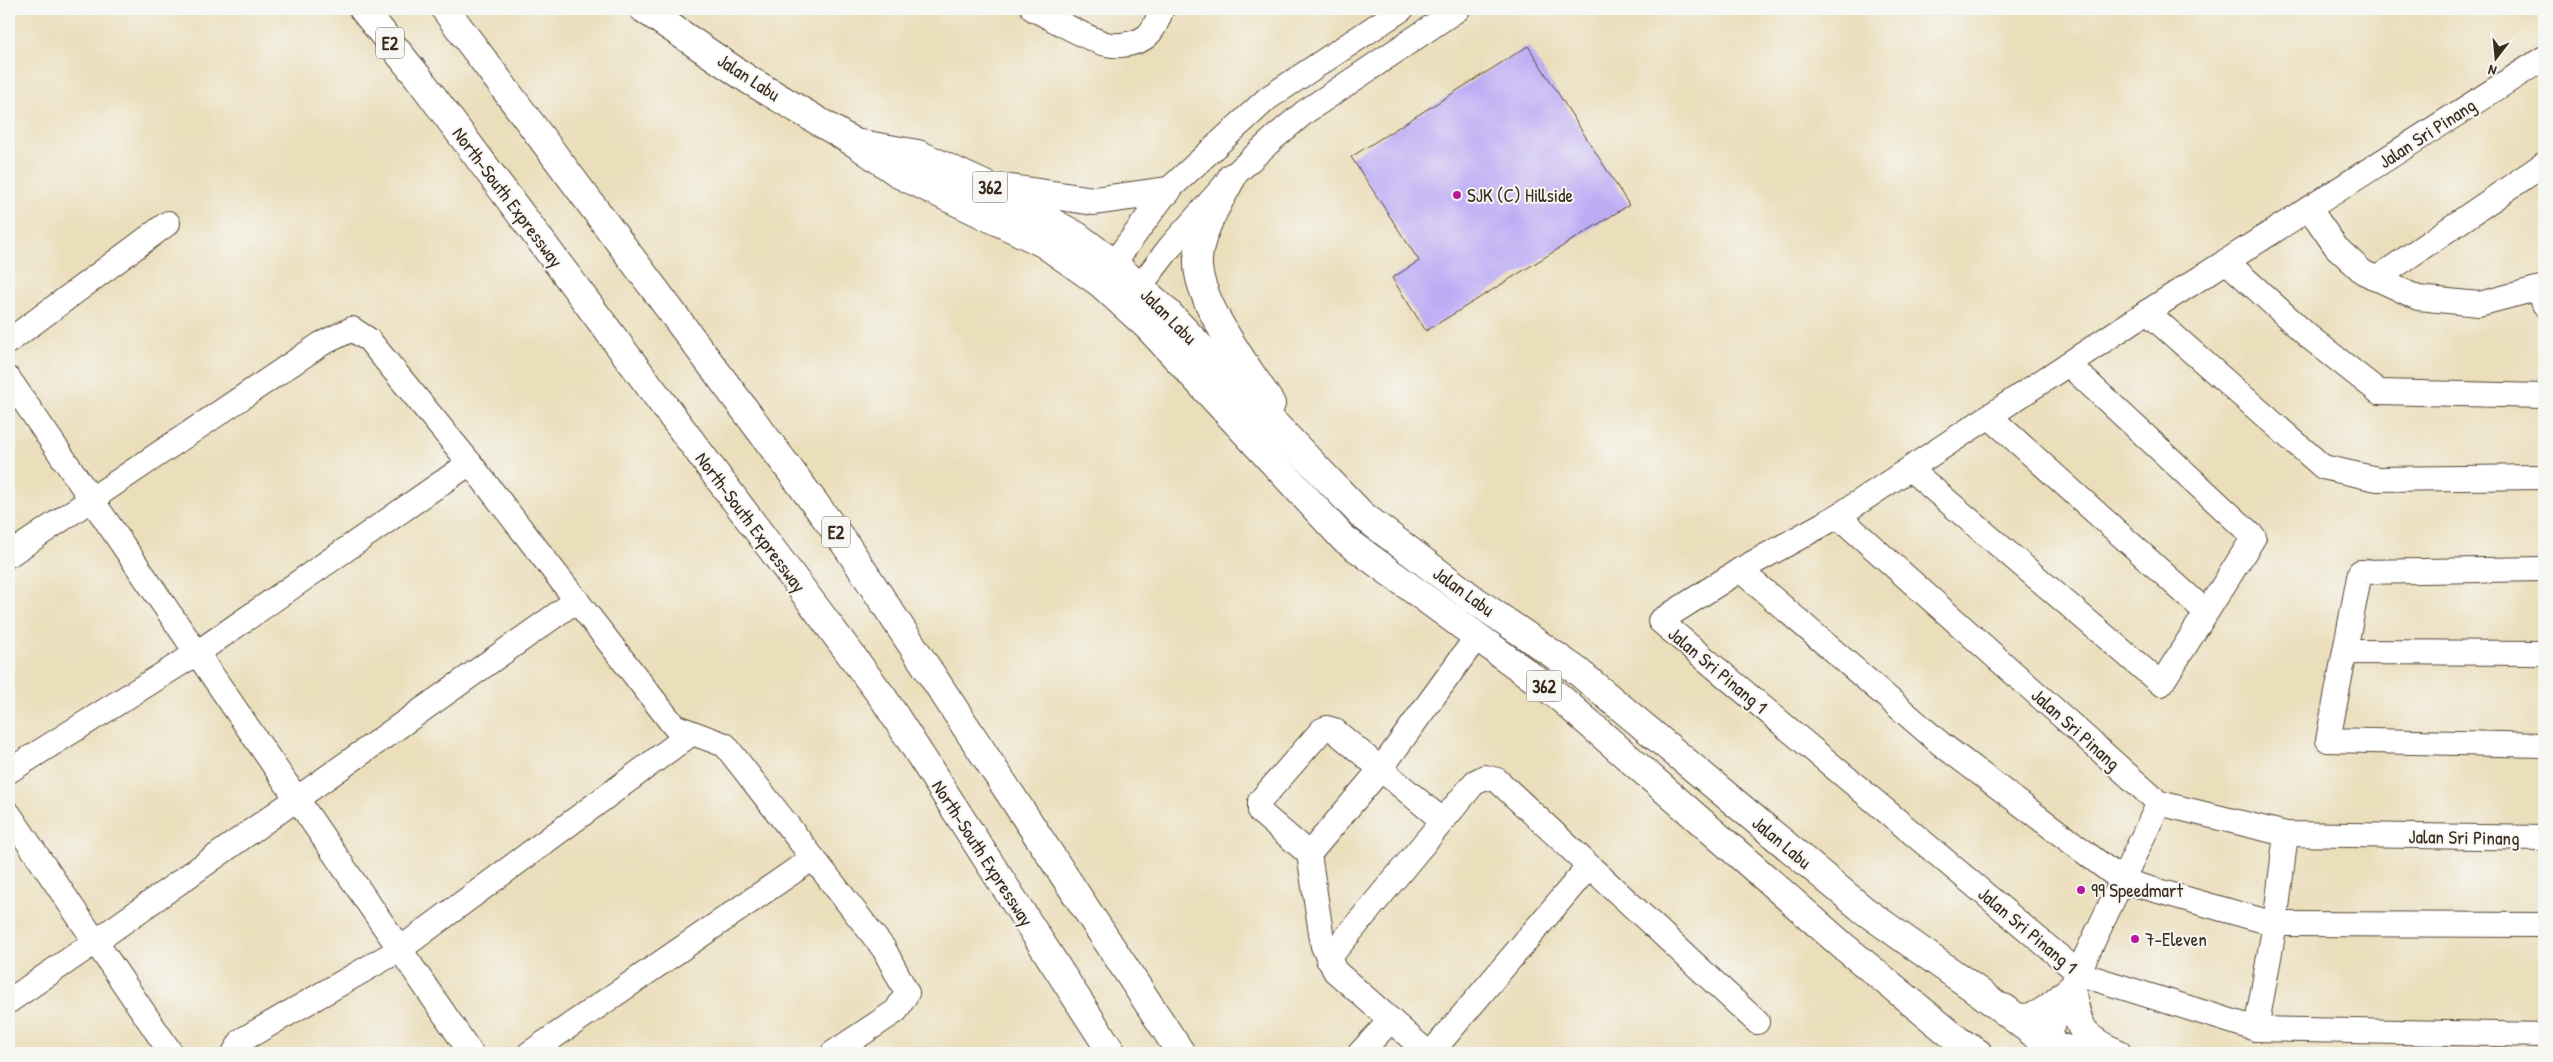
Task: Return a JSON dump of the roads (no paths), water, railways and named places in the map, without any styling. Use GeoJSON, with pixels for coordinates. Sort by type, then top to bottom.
{"type":"FeatureCollection","features":[{"type":"Feature","properties":{"kind":"main road","name":"North–South Expressway"},"geometry":{"type":"LineString","coordinates":[[363,9],[418,77],[884,699],[1112,1053]]}},
{"type":"Feature","properties":{"kind":"main road","name":"E2"},"geometry":{"type":"LineString","coordinates":[[445,9],[463,30],[846,545],[1181,1053]]}},
{"type":"Feature","properties":{"kind":"main road","name":"Jalan Labu"},"geometry":{"type":"LineString","coordinates":[[644,9],[749,80],[855,143],[901,175],[1106,273]]}},
{"type":"Feature","properties":{"kind":"main road","name":"Jalan Labu"},"geometry":{"type":"LineString","coordinates":[[855,143],[918,154],[987,186],[1077,236],[1106,273],[1299,451],[1362,515],[1473,600],[1576,670],[1865,911],[1982,994],[2044,1048],[2077,1053]]}},
{"type":"Feature","properties":{"kind":"main road"},"geometry":{"type":"LineString","coordinates":[[1232,177],[1204,235],[1198,258],[1199,276],[1209,304],[1299,451]]}},
{"type":"Feature","properties":{"kind":"main road"},"geometry":{"type":"LineString","coordinates":[[987,186],[1094,200],[1167,192]]}},
{"type":"Feature","properties":{"kind":"main road","name":"Jalan Labu"},"geometry":{"type":"LineString","coordinates":[[1133,296],[1149,328],[1342,538],[1476,638],[1558,696],[1843,946],[1959,1041],[1978,1053]]}},
{"type":"Feature","properties":{"kind":"main road"},"geometry":{"type":"LineString","coordinates":[[1982,994],[2018,1017],[2033,1015],[2046,1010],[2075,982]]}},
{"type":"Feature","properties":{"kind":"main road"},"geometry":{"type":"LineString","coordinates":[[2075,982],[2082,1031],[2102,1048],[2117,1053]]}},
{"type":"Feature","properties":{"kind":"street"},"geometry":{"type":"LineString","coordinates":[[1033,9],[1106,44],[1137,42],[1148,35],[1162,9]]}},
{"type":"Feature","properties":{"kind":"street"},"geometry":{"type":"LineString","coordinates":[[1106,273],[1167,192],[1268,98],[1402,9]]}},
{"type":"Feature","properties":{"kind":"street"},"geometry":{"type":"LineString","coordinates":[[1133,296],[1170,248],[1232,177],[1305,112],[1458,9]]}},
{"type":"Feature","properties":{"kind":"street","name":"Jalan Sri Pinang"},"geometry":{"type":"LineString","coordinates":[[2544,58],[2147,312],[1838,516],[2159,803],[2286,834],[2544,838]]}},
{"type":"Feature","properties":{"kind":"street"},"geometry":{"type":"LineString","coordinates":[[2376,279],[2544,164]]}},
{"type":"Feature","properties":{"kind":"street"},"geometry":{"type":"LineString","coordinates":[[2309,208],[2336,246],[2363,272],[2418,298],[2480,304],[2543,292]]}},
{"type":"Feature","properties":{"kind":"street"},"geometry":{"type":"LineString","coordinates":[[9,341],[168,223]]}},
{"type":"Feature","properties":{"kind":"street"},"geometry":{"type":"LineString","coordinates":[[2226,261],[2308,336],[2379,392],[2544,396]]}},
{"type":"Feature","properties":{"kind":"street"},"geometry":{"type":"LineString","coordinates":[[2147,312],[2324,468],[2377,479],[2544,477]]}},
{"type":"Feature","properties":{"kind":"street"},"geometry":{"type":"LineString","coordinates":[[9,555],[314,348],[352,328],[369,340],[470,463],[674,726],[725,745],[884,949],[907,993],[896,1011],[833,1053]]}},
{"type":"Feature","properties":{"kind":"street"},"geometry":{"type":"LineString","coordinates":[[1910,469],[2161,684],[2254,537],[2068,364]]}},
{"type":"Feature","properties":{"kind":"street"},"geometry":{"type":"LineString","coordinates":[[9,379],[471,1053]]}},
{"type":"Feature","properties":{"kind":"street"},"geometry":{"type":"LineString","coordinates":[[1990,416],[2206,612]]}},
{"type":"Feature","properties":{"kind":"street"},"geometry":{"type":"LineString","coordinates":[[9,771],[196,653],[470,463]]}},
{"type":"Feature","properties":{"kind":"street"},"geometry":{"type":"LineString","coordinates":[[1838,516],[1740,570],[1941,744],[2123,881],[2275,924],[2544,925]]}},
{"type":"Feature","properties":{"kind":"street"},"geometry":{"type":"LineString","coordinates":[[2544,569],[2360,572],[2328,740],[2544,745]]}},
{"type":"Feature","properties":{"kind":"street","name":"Jalan Sri Pinang 1"},"geometry":{"type":"LineString","coordinates":[[1740,570],[1660,621],[2075,982],[2256,1029],[2544,1035]]}},
{"type":"Feature","properties":{"kind":"street"},"geometry":{"type":"LineString","coordinates":[[9,1001],[577,600]]}},
{"type":"Feature","properties":{"kind":"street"},"geometry":{"type":"LineString","coordinates":[[1309,854],[1380,770],[1476,638]]}},
{"type":"Feature","properties":{"kind":"street"},"geometry":{"type":"LineString","coordinates":[[2345,652],[2544,653]]}},
{"type":"Feature","properties":{"kind":"street"},"geometry":{"type":"LineString","coordinates":[[1443,821],[1334,730],[1326,728],[1322,730],[1260,801],[1260,812],[1309,854],[1323,946],[1335,971],[1430,1053],[1589,866]]}},
{"type":"Feature","properties":{"kind":"street"},"geometry":{"type":"LineString","coordinates":[[234,1053],[242,1040],[399,950],[692,733]]}},
{"type":"Feature","properties":{"kind":"street"},"geometry":{"type":"LineString","coordinates":[[1328,959],[1475,782],[1485,777],[1497,780],[1757,1022]]}},
{"type":"Feature","properties":{"kind":"street"},"geometry":{"type":"LineString","coordinates":[[2044,1048],[2159,803]]}},
{"type":"Feature","properties":{"kind":"street"},"geometry":{"type":"LineString","coordinates":[[9,814],[172,1053]]}},
{"type":"Feature","properties":{"kind":"street"},"geometry":{"type":"LineString","coordinates":[[2256,1029],[2275,924],[2286,834]]}},
{"type":"Feature","properties":{"kind":"street"},"geometry":{"type":"LineString","coordinates":[[530,1053],[813,858]]}},
{"type":"Feature","properties":{"kind":"street"},"geometry":{"type":"LineString","coordinates":[[1360,1053],[1391,1020]]}},
{"type":"Feature","properties":{"kind":"place","name":"SJK (C) Hillside"},"geometry":{"type":"Point","coordinates":[1457,195]}},
{"type":"Feature","properties":{"kind":"place","name":"99 Speedmart"},"geometry":{"type":"Point","coordinates":[2081,890]}},
{"type":"Feature","properties":{"kind":"place","name":"7-Eleven"},"geometry":{"type":"Point","coordinates":[2135,939]}}]}
